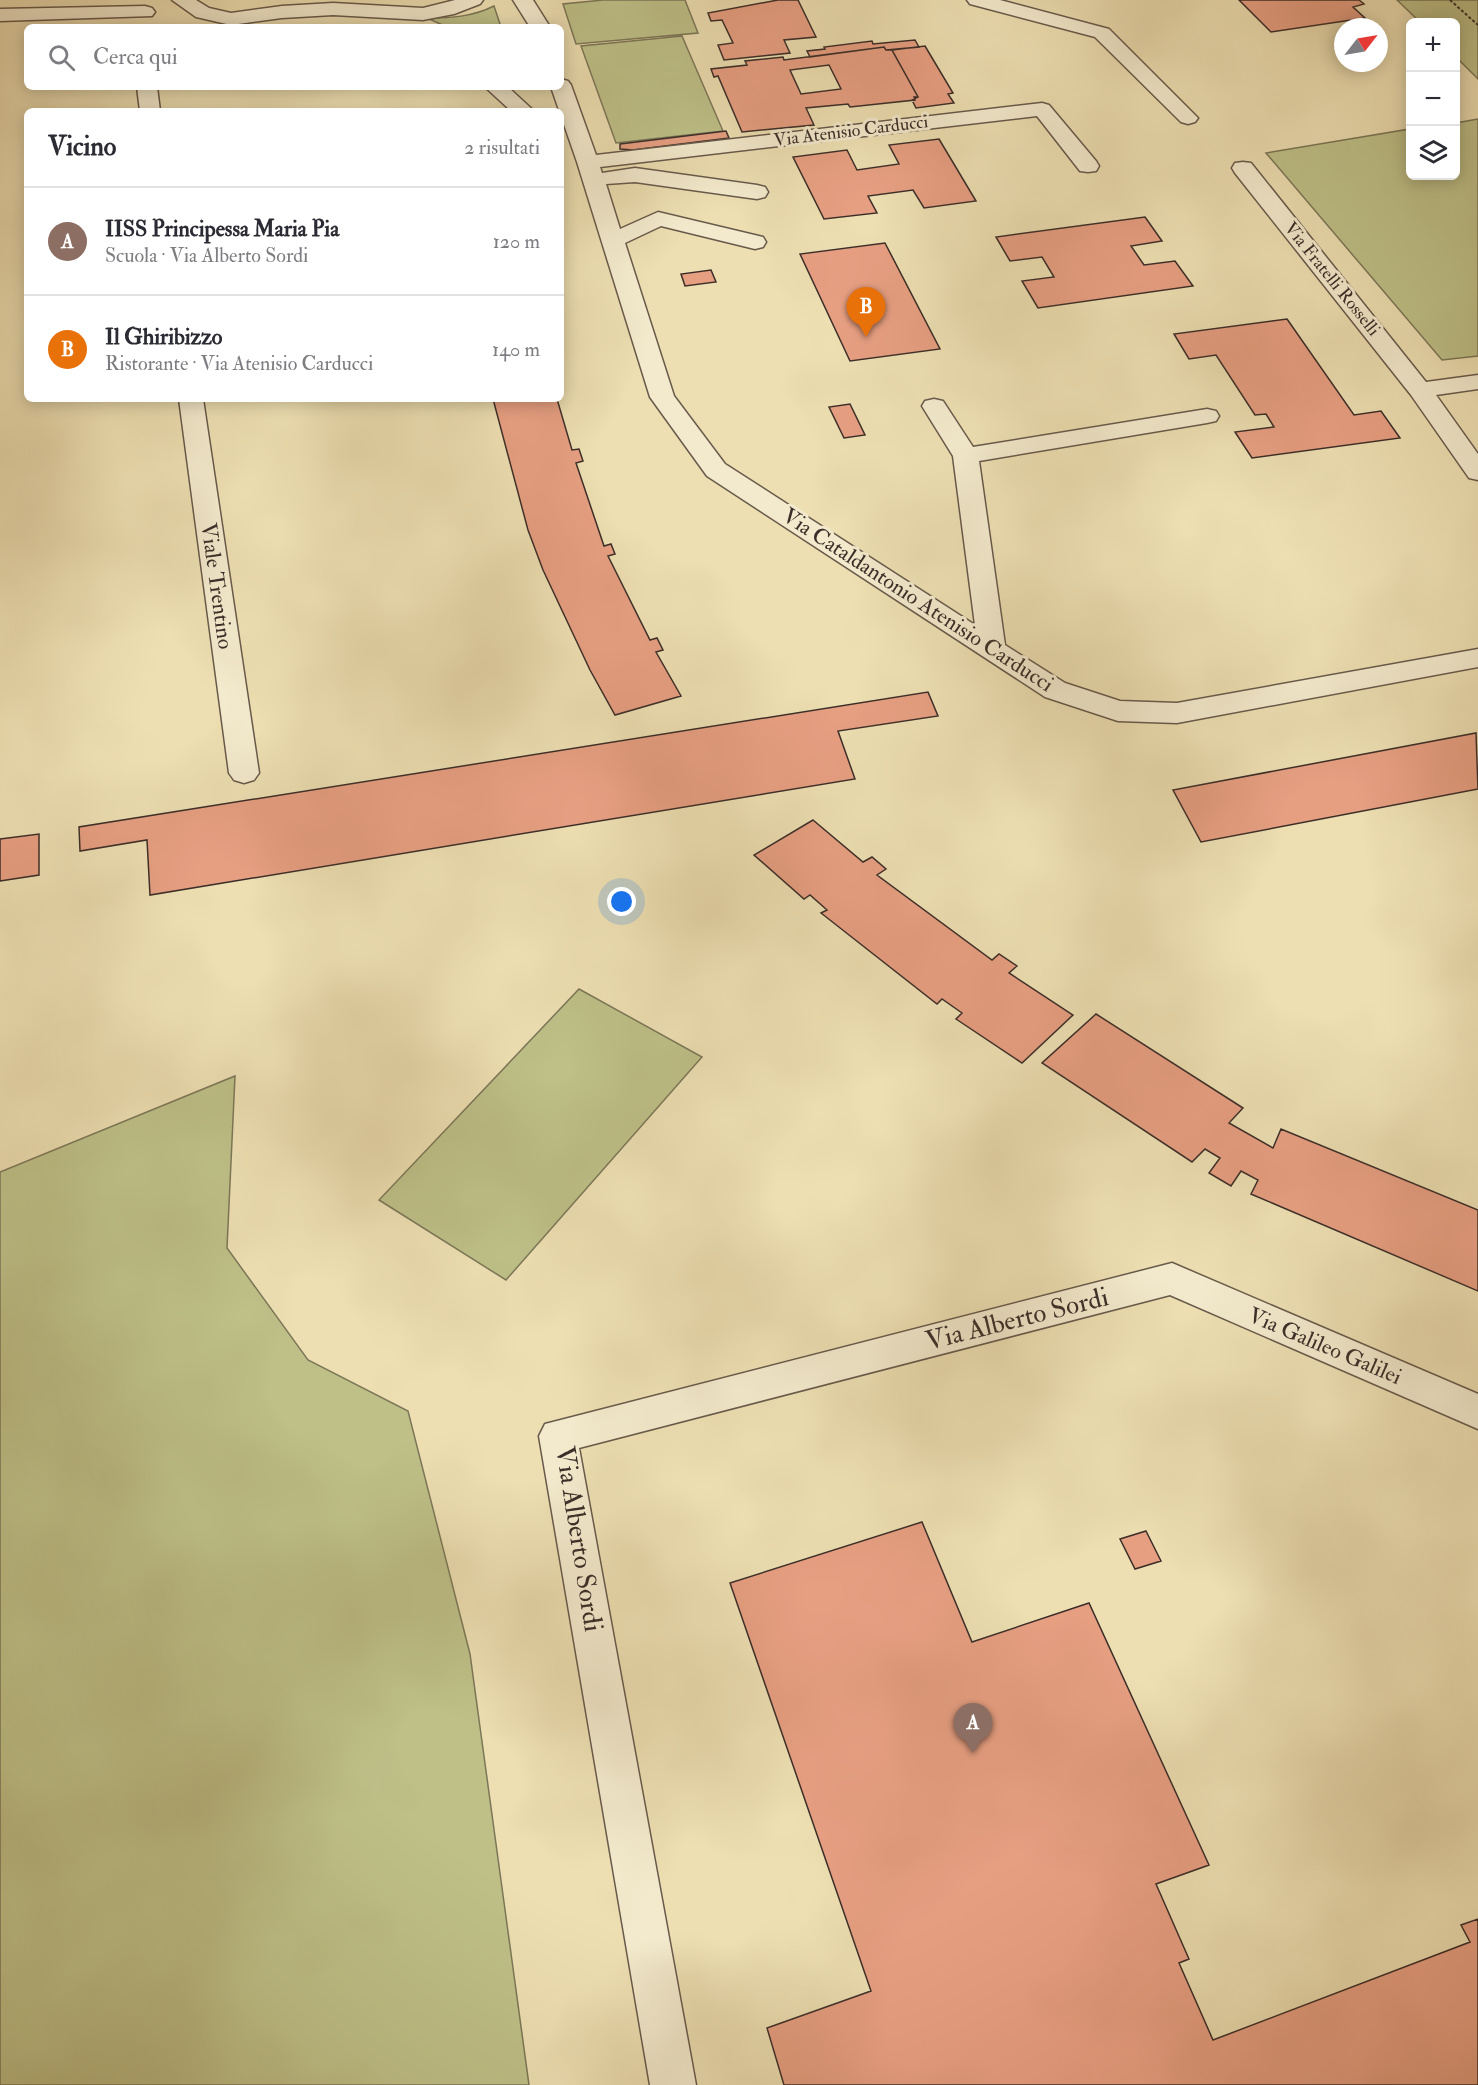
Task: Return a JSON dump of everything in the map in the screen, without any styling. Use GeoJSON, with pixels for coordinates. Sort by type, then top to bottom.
{"type":"FeatureCollection","features":[{"type":"Feature","properties":{"kind":"street"},"geometry":{"type":"LineString","coordinates":[[215,24],[231,18],[282,12],[362,9],[423,14],[447,10],[473,0]]}},
{"type":"Feature","properties":{"kind":"street"},"geometry":{"type":"LineString","coordinates":[[523,0],[538,24]]}},
{"type":"Feature","properties":{"kind":"street"},"geometry":{"type":"LineString","coordinates":[[533,0],[539,24]]}},
{"type":"Feature","properties":{"kind":"street"},"geometry":{"type":"LineString","coordinates":[[976,0],[1101,33],[1188,118]]}},
{"type":"Feature","properties":{"kind":"street"},"geometry":{"type":"LineString","coordinates":[[0,15],[140,20],[160,6],[183,1],[203,14],[231,18]]}},
{"type":"Feature","properties":{"kind":"street"},"geometry":{"type":"LineString","coordinates":[[362,9],[401,24]]}},
{"type":"Feature","properties":{"kind":"street"},"geometry":{"type":"LineString","coordinates":[[147,90],[150,108]]}},
{"type":"Feature","properties":{"kind":"street"},"geometry":{"type":"LineString","coordinates":[[499,90],[520,108]]}},
{"type":"Feature","properties":{"kind":"street"},"geometry":{"type":"LineString","coordinates":[[562,90],[590,171]]}},
{"type":"Feature","properties":{"kind":"street","name":"Via Atenisio Carducci"},"geometry":{"type":"LineString","coordinates":[[590,171],[1042,110],[1088,166]]}},
{"type":"Feature","properties":{"kind":"street"},"geometry":{"type":"LineString","coordinates":[[564,149],[590,171],[757,192]]}},
{"type":"Feature","properties":{"kind":"street","name":"Via Fratelli Rosselli"},"geometry":{"type":"LineString","coordinates":[[1243,168],[1420,390],[1478,472]]}},
{"type":"Feature","properties":{"kind":"street","name":"Via Cataldantonio Atenisio Carducci"},"geometry":{"type":"LineString","coordinates":[[590,171],[662,397],[716,470],[1055,690],[1118,711],[1177,713],[1478,658]]}},
{"type":"Feature","properties":{"kind":"street"},"geometry":{"type":"LineString","coordinates":[[612,241],[658,219],[755,242]]}},
{"type":"Feature","properties":{"kind":"street"},"geometry":{"type":"LineString","coordinates":[[1420,390],[1478,382]]}},
{"type":"Feature","properties":{"kind":"street","name":"Viale Trentino"},"geometry":{"type":"LineString","coordinates":[[191,402],[244,773]]}},
{"type":"Feature","properties":{"kind":"street"},"geometry":{"type":"LineString","coordinates":[[934,406],[966,456],[992,649]]}},
{"type":"Feature","properties":{"kind":"street"},"geometry":{"type":"LineString","coordinates":[[966,456],[1207,416]]}},
{"type":"Feature","properties":{"kind":"street","name":"Via Galileo Galilei"},"geometry":{"type":"LineString","coordinates":[[1172,1279],[1478,1412]]}},
{"type":"Feature","properties":{"kind":"street","name":"Via Alberto Sordi"},"geometry":{"type":"LineString","coordinates":[[673,2085],[558,1436],[1172,1279]]}},
{"type":"Feature","properties":{"kind":"path"},"geometry":{"type":"LineString","coordinates":[[1450,0],[1478,25]]}},
{"type":"Feature","properties":{"kind":"green space"},"geometry":{"type":"Polygon","coordinates":[[[603,0],[685,0],[698,33],[576,44],[563,4],[603,0]]]}},
{"type":"Feature","properties":{"kind":"green space"},"geometry":{"type":"Polygon","coordinates":[[[1397,0],[1478,0],[1478,79],[1460,61],[1460,18],[1416,18],[1397,0]]]}},
{"type":"Feature","properties":{"kind":"green space"},"geometry":{"type":"Polygon","coordinates":[[[494,6],[500,24],[440,24],[427,18],[444,18],[478,13],[494,6]]]}},
{"type":"Feature","properties":{"kind":"green space"},"geometry":{"type":"Polygon","coordinates":[[[682,36],[723,131],[616,143],[581,46],[682,36]]]}},
{"type":"Feature","properties":{"kind":"green space"},"geometry":{"type":"Polygon","coordinates":[[[1478,119],[1478,356],[1442,360],[1266,153],[1406,130],[1406,180],[1460,180],[1460,122],[1478,119]]]}},
{"type":"Feature","properties":{"kind":"green space"},"geometry":{"type":"Polygon","coordinates":[[[579,989],[702,1057],[506,1280],[379,1200],[579,989]]]}},
{"type":"Feature","properties":{"kind":"green space"},"geometry":{"type":"Polygon","coordinates":[[[235,1076],[227,1248],[308,1360],[408,1411],[470,1654],[529,2085],[0,2085],[0,1172],[235,1076]]]}},
{"type":"Feature","properties":{"kind":"building"},"geometry":{"type":"Polygon","coordinates":[[[778,0],[798,0],[816,37],[784,40],[790,53],[724,60],[718,45],[733,43],[722,20],[711,21],[708,13],[778,0]]]}},
{"type":"Feature","properties":{"kind":"building"},"geometry":{"type":"Polygon","coordinates":[[[1239,0],[1359,0],[1364,4],[1353,7],[1365,18],[1334,18],[1334,23],[1271,32],[1239,0]]]}},
{"type":"Feature","properties":{"kind":"building"},"geometry":{"type":"Polygon","coordinates":[[[915,40],[919,47],[886,50],[884,47],[810,57],[807,51],[872,41],[873,44],[915,40]]]}},
{"type":"Feature","properties":{"kind":"building"},"geometry":{"type":"Polygon","coordinates":[[[925,46],[953,93],[948,94],[954,103],[916,108],[912,100],[918,97],[892,50],[925,46]]]}},
{"type":"Feature","properties":{"kind":"building"},"geometry":{"type":"Polygon","coordinates":[[[884,47],[886,50],[892,50],[918,97],[914,97],[915,100],[850,107],[848,104],[806,108],[814,125],[742,132],[718,76],[714,77],[711,69],[747,65],[745,61],[783,57],[784,60],[884,47]],[[829,65],[790,70],[801,94],[841,89],[829,65]]]}},
{"type":"Feature","properties":{"kind":"building"},"geometry":{"type":"Polygon","coordinates":[[[726,131],[729,138],[633,150],[620,149],[620,144],[726,131]]]}},
{"type":"Feature","properties":{"kind":"building"},"geometry":{"type":"Polygon","coordinates":[[[939,139],[976,201],[924,208],[913,190],[868,196],[877,213],[824,219],[793,157],[847,150],[857,170],[899,164],[889,145],[939,139]]]}},
{"type":"Feature","properties":{"kind":"building"},"geometry":{"type":"Polygon","coordinates":[[[1145,217],[1162,241],[1131,246],[1144,265],[1175,261],[1193,286],[1038,308],[1022,281],[1054,277],[1042,257],[1010,261],[996,237],[1145,217]]]}},
{"type":"Feature","properties":{"kind":"building"},"geometry":{"type":"Polygon","coordinates":[[[885,243],[940,349],[850,361],[800,254],[885,243]]]}},
{"type":"Feature","properties":{"kind":"building"},"geometry":{"type":"Polygon","coordinates":[[[711,270],[716,282],[685,286],[681,274],[711,270]]]}},
{"type":"Feature","properties":{"kind":"building"},"geometry":{"type":"Polygon","coordinates":[[[1287,319],[1354,415],[1381,411],[1400,438],[1252,458],[1235,432],[1274,427],[1266,414],[1255,415],[1216,355],[1189,359],[1174,334],[1287,319]]]}},
{"type":"Feature","properties":{"kind":"building"},"geometry":{"type":"Polygon","coordinates":[[[494,402],[558,402],[572,450],[579,449],[583,461],[576,463],[604,546],[611,544],[615,554],[608,556],[650,640],[657,638],[663,650],[656,652],[681,696],[615,715],[590,670],[543,570],[528,530],[494,402]]]}},
{"type":"Feature","properties":{"kind":"building"},"geometry":{"type":"Polygon","coordinates":[[[850,404],[865,435],[844,438],[829,407],[850,404]]]}},
{"type":"Feature","properties":{"kind":"building"},"geometry":{"type":"Polygon","coordinates":[[[928,692],[938,716],[838,731],[855,779],[150,895],[147,840],[80,851],[79,827],[928,692]]]}},
{"type":"Feature","properties":{"kind":"building"},"geometry":{"type":"Polygon","coordinates":[[[1476,733],[1478,789],[1201,842],[1173,790],[1476,733]]]}},
{"type":"Feature","properties":{"kind":"building"},"geometry":{"type":"Polygon","coordinates":[[[813,820],[863,862],[872,857],[886,869],[877,875],[992,960],[999,954],[1017,966],[1009,973],[1073,1015],[1022,1063],[956,1019],[962,1013],[942,999],[937,1004],[821,913],[827,910],[810,895],[804,899],[754,855],[813,820]]]}},
{"type":"Feature","properties":{"kind":"building"},"geometry":{"type":"Polygon","coordinates":[[[39,834],[39,875],[0,881],[0,839],[39,834]]]}},
{"type":"Feature","properties":{"kind":"building"},"geometry":{"type":"Polygon","coordinates":[[[1096,1014],[1243,1108],[1229,1123],[1273,1148],[1281,1129],[1478,1210],[1478,1291],[1251,1194],[1258,1180],[1241,1171],[1231,1186],[1209,1173],[1220,1158],[1205,1149],[1192,1162],[1042,1063],[1096,1014]]]}},
{"type":"Feature","properties":{"kind":"building"},"geometry":{"type":"Polygon","coordinates":[[[922,1522],[972,1642],[1089,1603],[1209,1865],[1156,1884],[1189,1959],[1179,1963],[1213,2040],[1470,1942],[1461,1925],[1478,1919],[1478,2085],[784,2085],[767,2028],[871,1991],[730,1583],[922,1522]]]}},
{"type":"Feature","properties":{"kind":"building"},"geometry":{"type":"Polygon","coordinates":[[[1146,1531],[1161,1561],[1135,1569],[1120,1539],[1146,1531]]]}},
{"type":"Feature","properties":{"kind":"place","name":"Il Ghiribizzo"},"geometry":{"type":"Point","coordinates":[866,337]}},
{"type":"Feature","properties":{"kind":"place","name":"IISS Principessa Maria Pia"},"geometry":{"type":"Point","coordinates":[973,1753]}}]}
